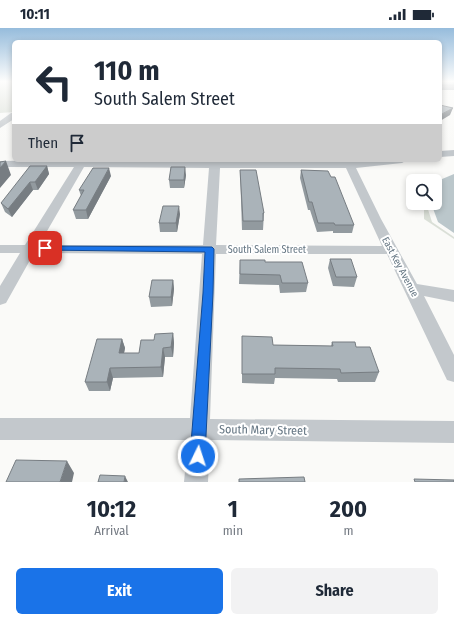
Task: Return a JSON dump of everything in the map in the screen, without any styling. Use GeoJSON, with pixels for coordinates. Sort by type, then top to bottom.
{"type":"FeatureCollection","features":[{"type":"Feature","properties":{"kind":"street"},"geometry":{"type":"LineString","coordinates":[[0,114],[12,114]]}},
{"type":"Feature","properties":{"kind":"street"},"geometry":{"type":"LineString","coordinates":[[0,125],[12,116]]}},
{"type":"Feature","properties":{"kind":"street"},"geometry":{"type":"LineString","coordinates":[[442,154],[454,153]]}},
{"type":"Feature","properties":{"kind":"street"},"geometry":{"type":"LineString","coordinates":[[0,164],[82,162],[348,162]]}},
{"type":"Feature","properties":{"kind":"street"},"geometry":{"type":"LineString","coordinates":[[0,299],[82,162]]}},
{"type":"Feature","properties":{"kind":"street"},"geometry":{"type":"LineString","coordinates":[[196,482],[215,162]]}},
{"type":"Feature","properties":{"kind":"street","name":"East Key Avenue"},"geometry":{"type":"LineString","coordinates":[[348,162],[390,250],[412,290],[454,374]]}},
{"type":"Feature","properties":{"kind":"street","name":"South Salem Street"},"geometry":{"type":"LineString","coordinates":[[0,249],[390,250]]}},
{"type":"Feature","properties":{"kind":"street"},"geometry":{"type":"LineString","coordinates":[[412,290],[454,296]]}},
{"type":"Feature","properties":{"kind":"street","name":"South Mary Street"},"geometry":{"type":"LineString","coordinates":[[0,430],[200,429],[454,432]]}},
{"type":"Feature","properties":{"kind":"shaded area"},"geometry":{"type":"Polygon","coordinates":[[[0,102],[12,102],[12,112],[0,113],[0,102]]]}},
{"type":"Feature","properties":{"kind":"shaded area"},"geometry":{"type":"Polygon","coordinates":[[[454,174],[454,233],[438,222],[434,210],[442,210],[442,179],[454,174]]]}},
{"type":"Feature","properties":{"kind":"shaded area"},"geometry":{"type":"Polygon","coordinates":[[[424,210],[428,210],[432,222],[454,237],[454,239],[424,219],[424,210]]]}},
{"type":"Feature","properties":{"kind":"building"},"geometry":{"type":"Polygon","coordinates":[[[442,105],[453,108],[442,114],[442,105]]]}},
{"type":"Feature","properties":{"kind":"building"},"geometry":{"type":"Polygon","coordinates":[[[6,161],[0,168],[0,162],[6,161]]]}},
{"type":"Feature","properties":{"kind":"building"},"geometry":{"type":"Polygon","coordinates":[[[30,166],[47,166],[35,182],[30,182],[8,209],[1,203],[30,166]]]}},
{"type":"Feature","properties":{"kind":"building"},"geometry":{"type":"Polygon","coordinates":[[[171,167],[185,167],[184,180],[169,180],[171,167]]]}},
{"type":"Feature","properties":{"kind":"building"},"geometry":{"type":"Polygon","coordinates":[[[93,168],[109,168],[86,210],[73,210],[84,190],[79,190],[93,168]]]}},
{"type":"Feature","properties":{"kind":"building"},"geometry":{"type":"Polygon","coordinates":[[[240,170],[256,170],[264,213],[263,221],[243,221],[240,170]]]}},
{"type":"Feature","properties":{"kind":"building"},"geometry":{"type":"Polygon","coordinates":[[[301,170],[328,171],[331,177],[335,177],[354,225],[318,223],[312,202],[309,202],[301,170]]]}},
{"type":"Feature","properties":{"kind":"building"},"geometry":{"type":"Polygon","coordinates":[[[163,206],[179,206],[176,223],[159,223],[163,206]]]}},
{"type":"Feature","properties":{"kind":"building"},"geometry":{"type":"Polygon","coordinates":[[[330,259],[351,259],[357,277],[336,277],[330,259]]]}},
{"type":"Feature","properties":{"kind":"building"},"geometry":{"type":"Polygon","coordinates":[[[240,260],[302,262],[308,283],[282,283],[280,275],[240,274],[240,260]]]}},
{"type":"Feature","properties":{"kind":"building"},"geometry":{"type":"Polygon","coordinates":[[[152,280],[173,280],[171,297],[149,297],[152,280]]]}},
{"type":"Feature","properties":{"kind":"building"},"geometry":{"type":"Polygon","coordinates":[[[173,333],[171,347],[163,348],[161,367],[110,368],[107,382],[85,382],[97,339],[122,339],[119,353],[139,353],[141,340],[154,340],[155,334],[173,333]]]}},
{"type":"Feature","properties":{"kind":"building"},"geometry":{"type":"Polygon","coordinates":[[[242,336],[272,337],[273,345],[333,346],[332,342],[355,342],[356,347],[370,347],[379,372],[341,373],[340,369],[275,368],[275,374],[242,374],[242,336]]]}},
{"type":"Feature","properties":{"kind":"building"},"geometry":{"type":"Polygon","coordinates":[[[16,460],[67,461],[60,482],[6,482],[16,460]]]}},
{"type":"Feature","properties":{"kind":"building"},"geometry":{"type":"Polygon","coordinates":[[[100,475],[125,476],[124,482],[98,482],[100,475]]]}},
{"type":"Feature","properties":{"kind":"building"},"geometry":{"type":"Polygon","coordinates":[[[304,477],[305,482],[239,482],[239,479],[304,477]]]}},
{"type":"Feature","properties":{"kind":"building"},"geometry":{"type":"Polygon","coordinates":[[[414,479],[454,480],[454,482],[415,482],[414,479]]]}},
{"type":"Feature","properties":{"kind":"route"},"geometry":{"type":"LineString","coordinates":[[45,248],[209,249],[208,293],[198,456]]}}]}
